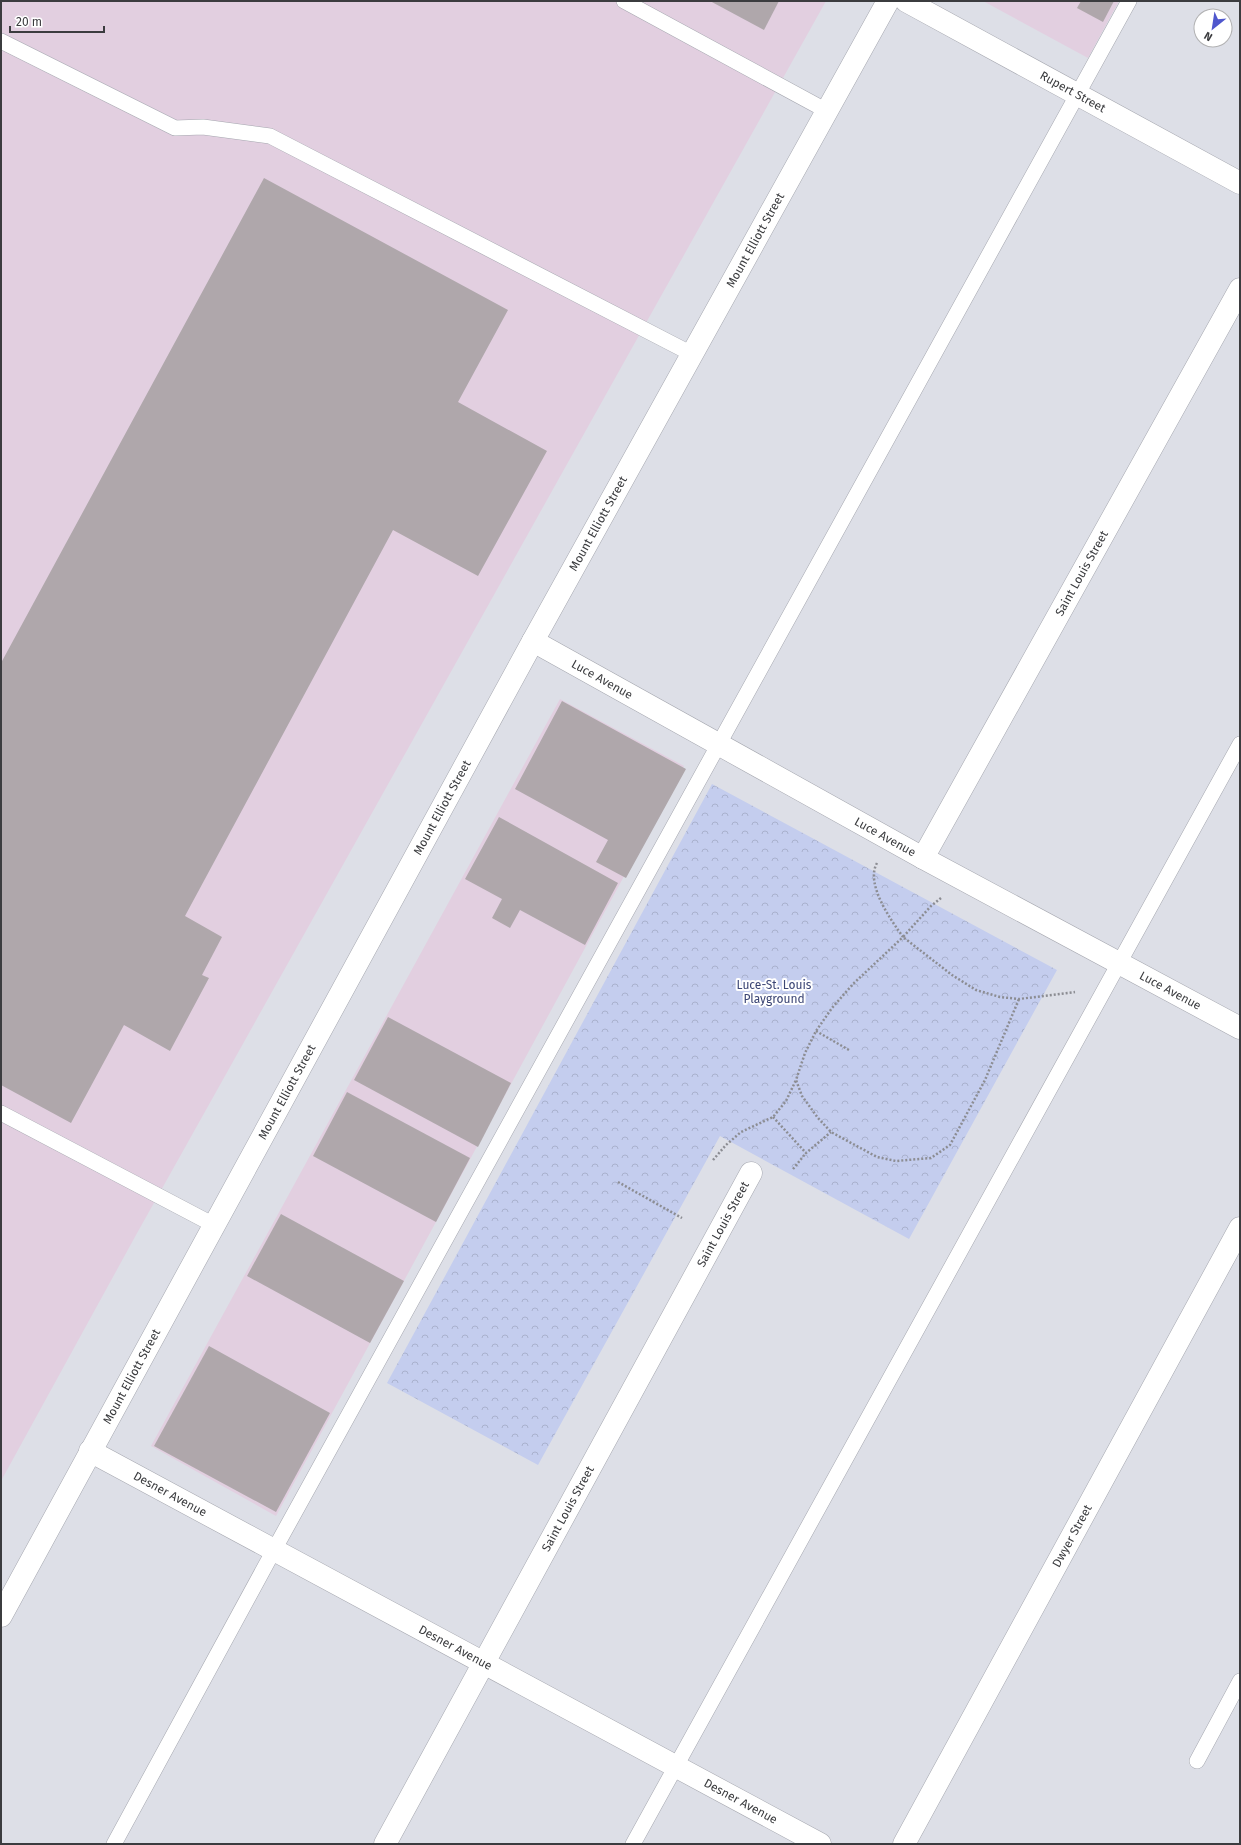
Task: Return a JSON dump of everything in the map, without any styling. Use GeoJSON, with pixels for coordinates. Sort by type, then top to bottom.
{"type":"FeatureCollection","features":[{"type":"Feature","properties":{"kind":"street","name":"Mount Elliott Street"},"geometry":{"type":"LineString","coordinates":[[1,1616],[533,641],[888,1]]}},
{"type":"Feature","properties":{"kind":"street","name":"Rupert Street"},"geometry":{"type":"LineString","coordinates":[[906,1],[1240,183]]}},
{"type":"Feature","properties":{"kind":"street","name":"Saint Louis Street"},"geometry":{"type":"LineString","coordinates":[[923,858],[1240,289]]}},
{"type":"Feature","properties":{"kind":"street","name":"Luce Avenue"},"geometry":{"type":"LineString","coordinates":[[533,641],[719,746],[923,858],[1120,962],[1240,1028]]}},
{"type":"Feature","properties":{"kind":"street","name":"Saint Louis Street"},"geometry":{"type":"LineString","coordinates":[[385,1844],[751,1173]]}},
{"type":"Feature","properties":{"kind":"street","name":"Dwyer Street"},"geometry":{"type":"LineString","coordinates":[[904,1844],[1240,1228]]}},
{"type":"Feature","properties":{"kind":"street","name":"Desner Avenue"},"geometry":{"type":"LineString","coordinates":[[90,1451],[820,1844]]}},
{"type":"Feature","properties":{"kind":"lane"},"geometry":{"type":"LineString","coordinates":[[624,1],[827,111]]}},
{"type":"Feature","properties":{"kind":"lane"},"geometry":{"type":"LineString","coordinates":[[114,1844],[274,1550],[1129,1]]}},
{"type":"Feature","properties":{"kind":"lane"},"geometry":{"type":"LineString","coordinates":[[1,41],[175,128],[203,128],[270,136],[692,354]]}},
{"type":"Feature","properties":{"kind":"lane"},"geometry":{"type":"LineString","coordinates":[[633,1844],[1240,744]]}},
{"type":"Feature","properties":{"kind":"lane"},"geometry":{"type":"LineString","coordinates":[[1,1113],[214,1224]]}},
{"type":"Feature","properties":{"kind":"lane"},"geometry":{"type":"LineString","coordinates":[[1197,1761],[1240,1681]]}},
{"type":"Feature","properties":{"kind":"path"},"geometry":{"type":"LineString","coordinates":[[880,859],[875,867],[875,880],[878,894],[890,917],[903,936],[952,975],[976,990],[1000,997],[1019,999],[1071,994],[1077,992]]}},
{"type":"Feature","properties":{"kind":"path"},"geometry":{"type":"LineString","coordinates":[[713,1160],[726,1145],[741,1132],[773,1117],[786,1101],[796,1080],[805,1053],[816,1031],[832,1008],[853,984],[903,936],[931,906]]}},
{"type":"Feature","properties":{"kind":"path"},"geometry":{"type":"LineString","coordinates":[[796,1080],[802,1096],[818,1118],[831,1132],[876,1157],[896,1161],[931,1158],[950,1145],[985,1080],[1019,999]]}},
{"type":"Feature","properties":{"kind":"path"},"geometry":{"type":"LineString","coordinates":[[816,1031],[849,1050]]}},
{"type":"Feature","properties":{"kind":"path"},"geometry":{"type":"LineString","coordinates":[[773,1117],[806,1153]]}},
{"type":"Feature","properties":{"kind":"path"},"geometry":{"type":"LineString","coordinates":[[793,1169],[806,1153],[831,1132]]}},
{"type":"Feature","properties":{"kind":"path"},"geometry":{"type":"LineString","coordinates":[[618,1182],[682,1218]]}},
{"type":"Feature","properties":{"kind":"shaded area"},"geometry":{"type":"Polygon","coordinates":[[[1,1],[826,1],[136,1235],[1,1481],[1,1]]]}},
{"type":"Feature","properties":{"kind":"shaded area"},"geometry":{"type":"Polygon","coordinates":[[[983,1],[1119,1],[1088,58],[983,1]]]}},
{"type":"Feature","properties":{"kind":"shaded area"},"geometry":{"type":"Polygon","coordinates":[[[560,699],[684,766],[276,1516],[151,1446],[560,699]]]}},
{"type":"Feature","properties":{"kind":"green space","name":"Luce-St. Louis Playground"},"geometry":{"type":"Polygon","coordinates":[[[712,784],[1057,970],[909,1239],[720,1136],[538,1465],[387,1383],[712,784]]]}},
{"type":"Feature","properties":{"kind":"building"},"geometry":{"type":"Polygon","coordinates":[[[710,1],[779,1],[764,30],[710,1]]]}},
{"type":"Feature","properties":{"kind":"building"},"geometry":{"type":"Polygon","coordinates":[[[1081,1],[1114,1],[1103,22],[1077,8],[1081,1]]]}},
{"type":"Feature","properties":{"kind":"building"},"geometry":{"type":"Polygon","coordinates":[[[264,178],[508,310],[458,402],[547,451],[478,576],[393,530],[185,916],[222,937],[202,975],[209,978],[170,1051],[124,1025],[71,1123],[1,1085],[1,663],[264,178]]]}},
{"type":"Feature","properties":{"kind":"building"},"geometry":{"type":"Polygon","coordinates":[[[562,701],[686,769],[626,878],[596,862],[608,840],[515,789],[562,701]]]}},
{"type":"Feature","properties":{"kind":"building"},"geometry":{"type":"Polygon","coordinates":[[[499,817],[618,883],[585,945],[520,910],[510,928],[492,918],[502,899],[465,879],[499,817]]]}},
{"type":"Feature","properties":{"kind":"building"},"geometry":{"type":"Polygon","coordinates":[[[388,1017],[511,1083],[478,1147],[354,1080],[388,1017]]]}},
{"type":"Feature","properties":{"kind":"building"},"geometry":{"type":"Polygon","coordinates":[[[347,1092],[470,1158],[436,1222],[313,1156],[347,1092]]]}},
{"type":"Feature","properties":{"kind":"building"},"geometry":{"type":"Polygon","coordinates":[[[281,1214],[404,1281],[370,1343],[247,1276],[281,1214]]]}},
{"type":"Feature","properties":{"kind":"building"},"geometry":{"type":"Polygon","coordinates":[[[209,1346],[330,1413],[276,1512],[154,1446],[209,1346]]]}}]}
